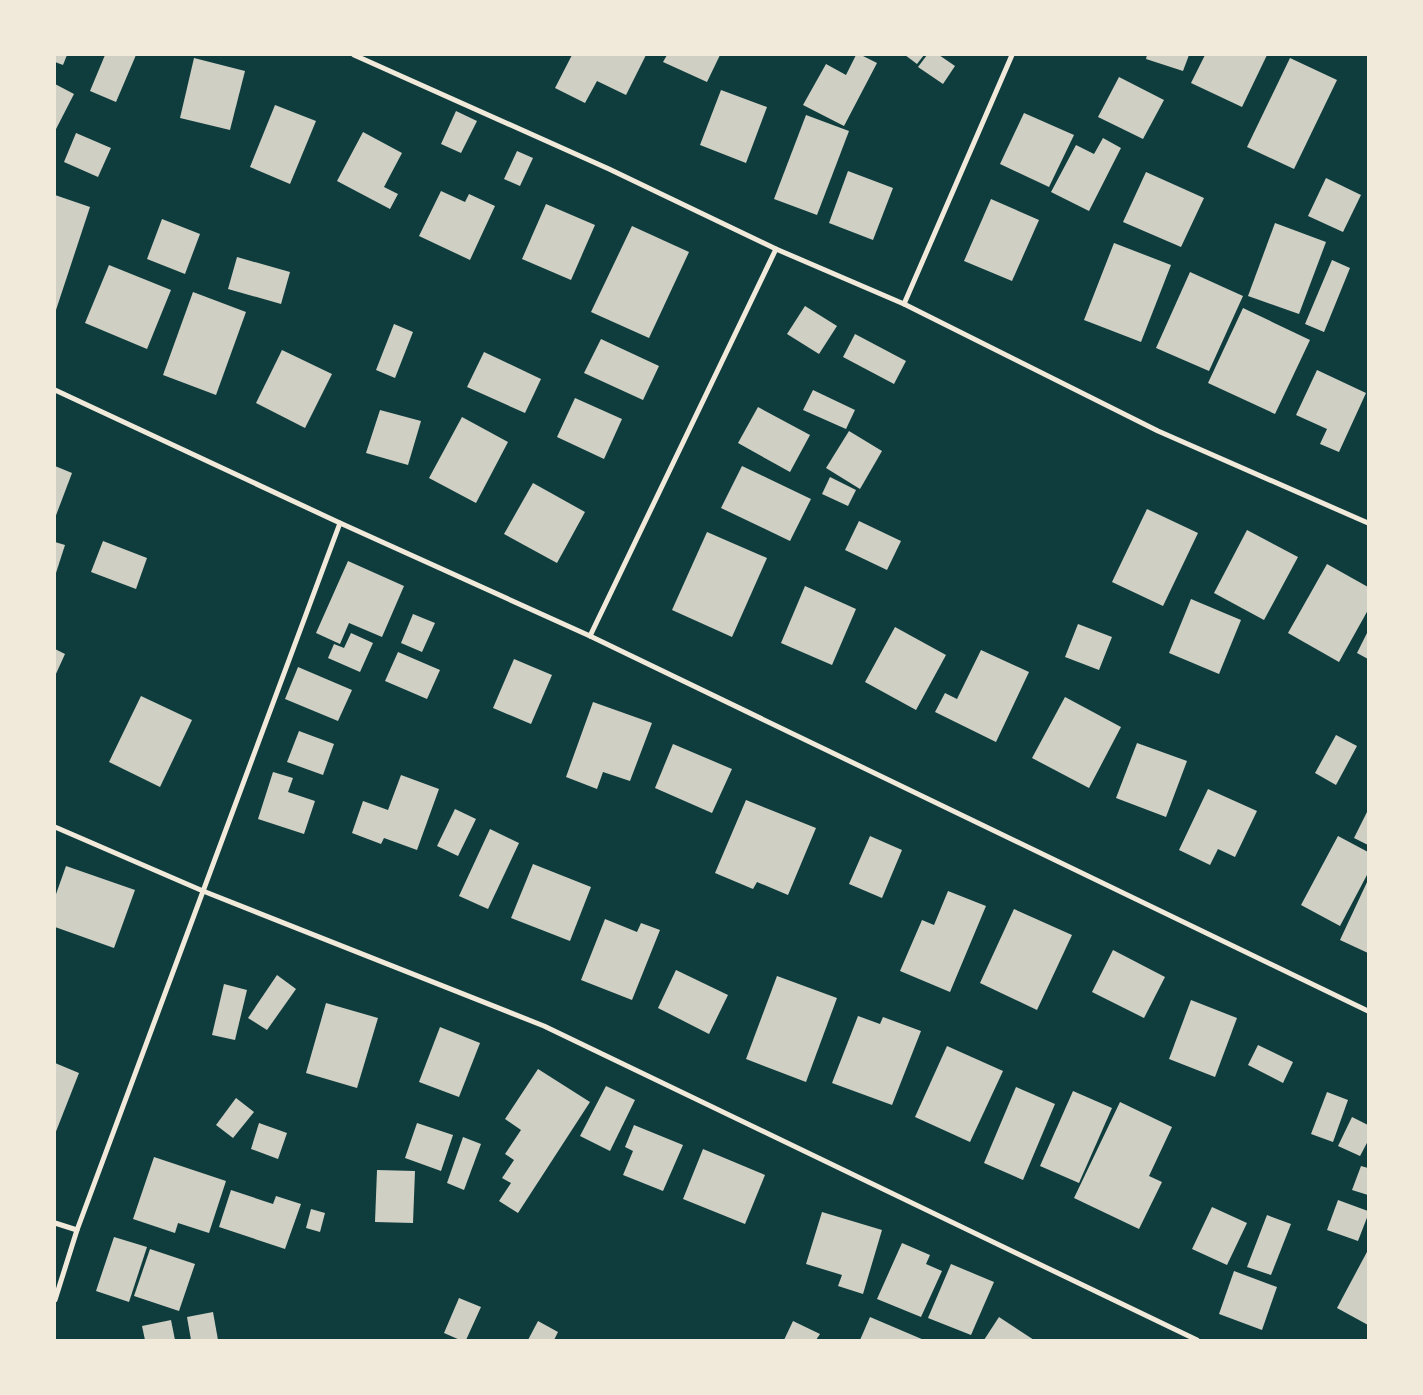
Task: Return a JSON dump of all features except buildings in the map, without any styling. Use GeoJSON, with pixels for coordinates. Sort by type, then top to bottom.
{"type":"FeatureCollection","features":[{"type":"Feature","properties":{"kind":"street"},"geometry":{"type":"LineString","coordinates":[[354,55],[609,169],[776,249],[904,304],[1158,431],[1368,523]]}},
{"type":"Feature","properties":{"kind":"street"},"geometry":{"type":"LineString","coordinates":[[904,304],[1012,55]]}},
{"type":"Feature","properties":{"kind":"street"},"geometry":{"type":"LineString","coordinates":[[590,636],[776,249]]}},
{"type":"Feature","properties":{"kind":"street"},"geometry":{"type":"LineString","coordinates":[[55,390],[340,523],[590,636],[1368,1010]]}},
{"type":"Feature","properties":{"kind":"street"},"geometry":{"type":"LineString","coordinates":[[55,1300],[77,1230],[340,523]]}},
{"type":"Feature","properties":{"kind":"street"},"geometry":{"type":"LineString","coordinates":[[55,827],[203,892],[544,1026],[1196,1340]]}},
{"type":"Feature","properties":{"kind":"street"},"geometry":{"type":"LineString","coordinates":[[55,1224],[77,1230]]}}]}
